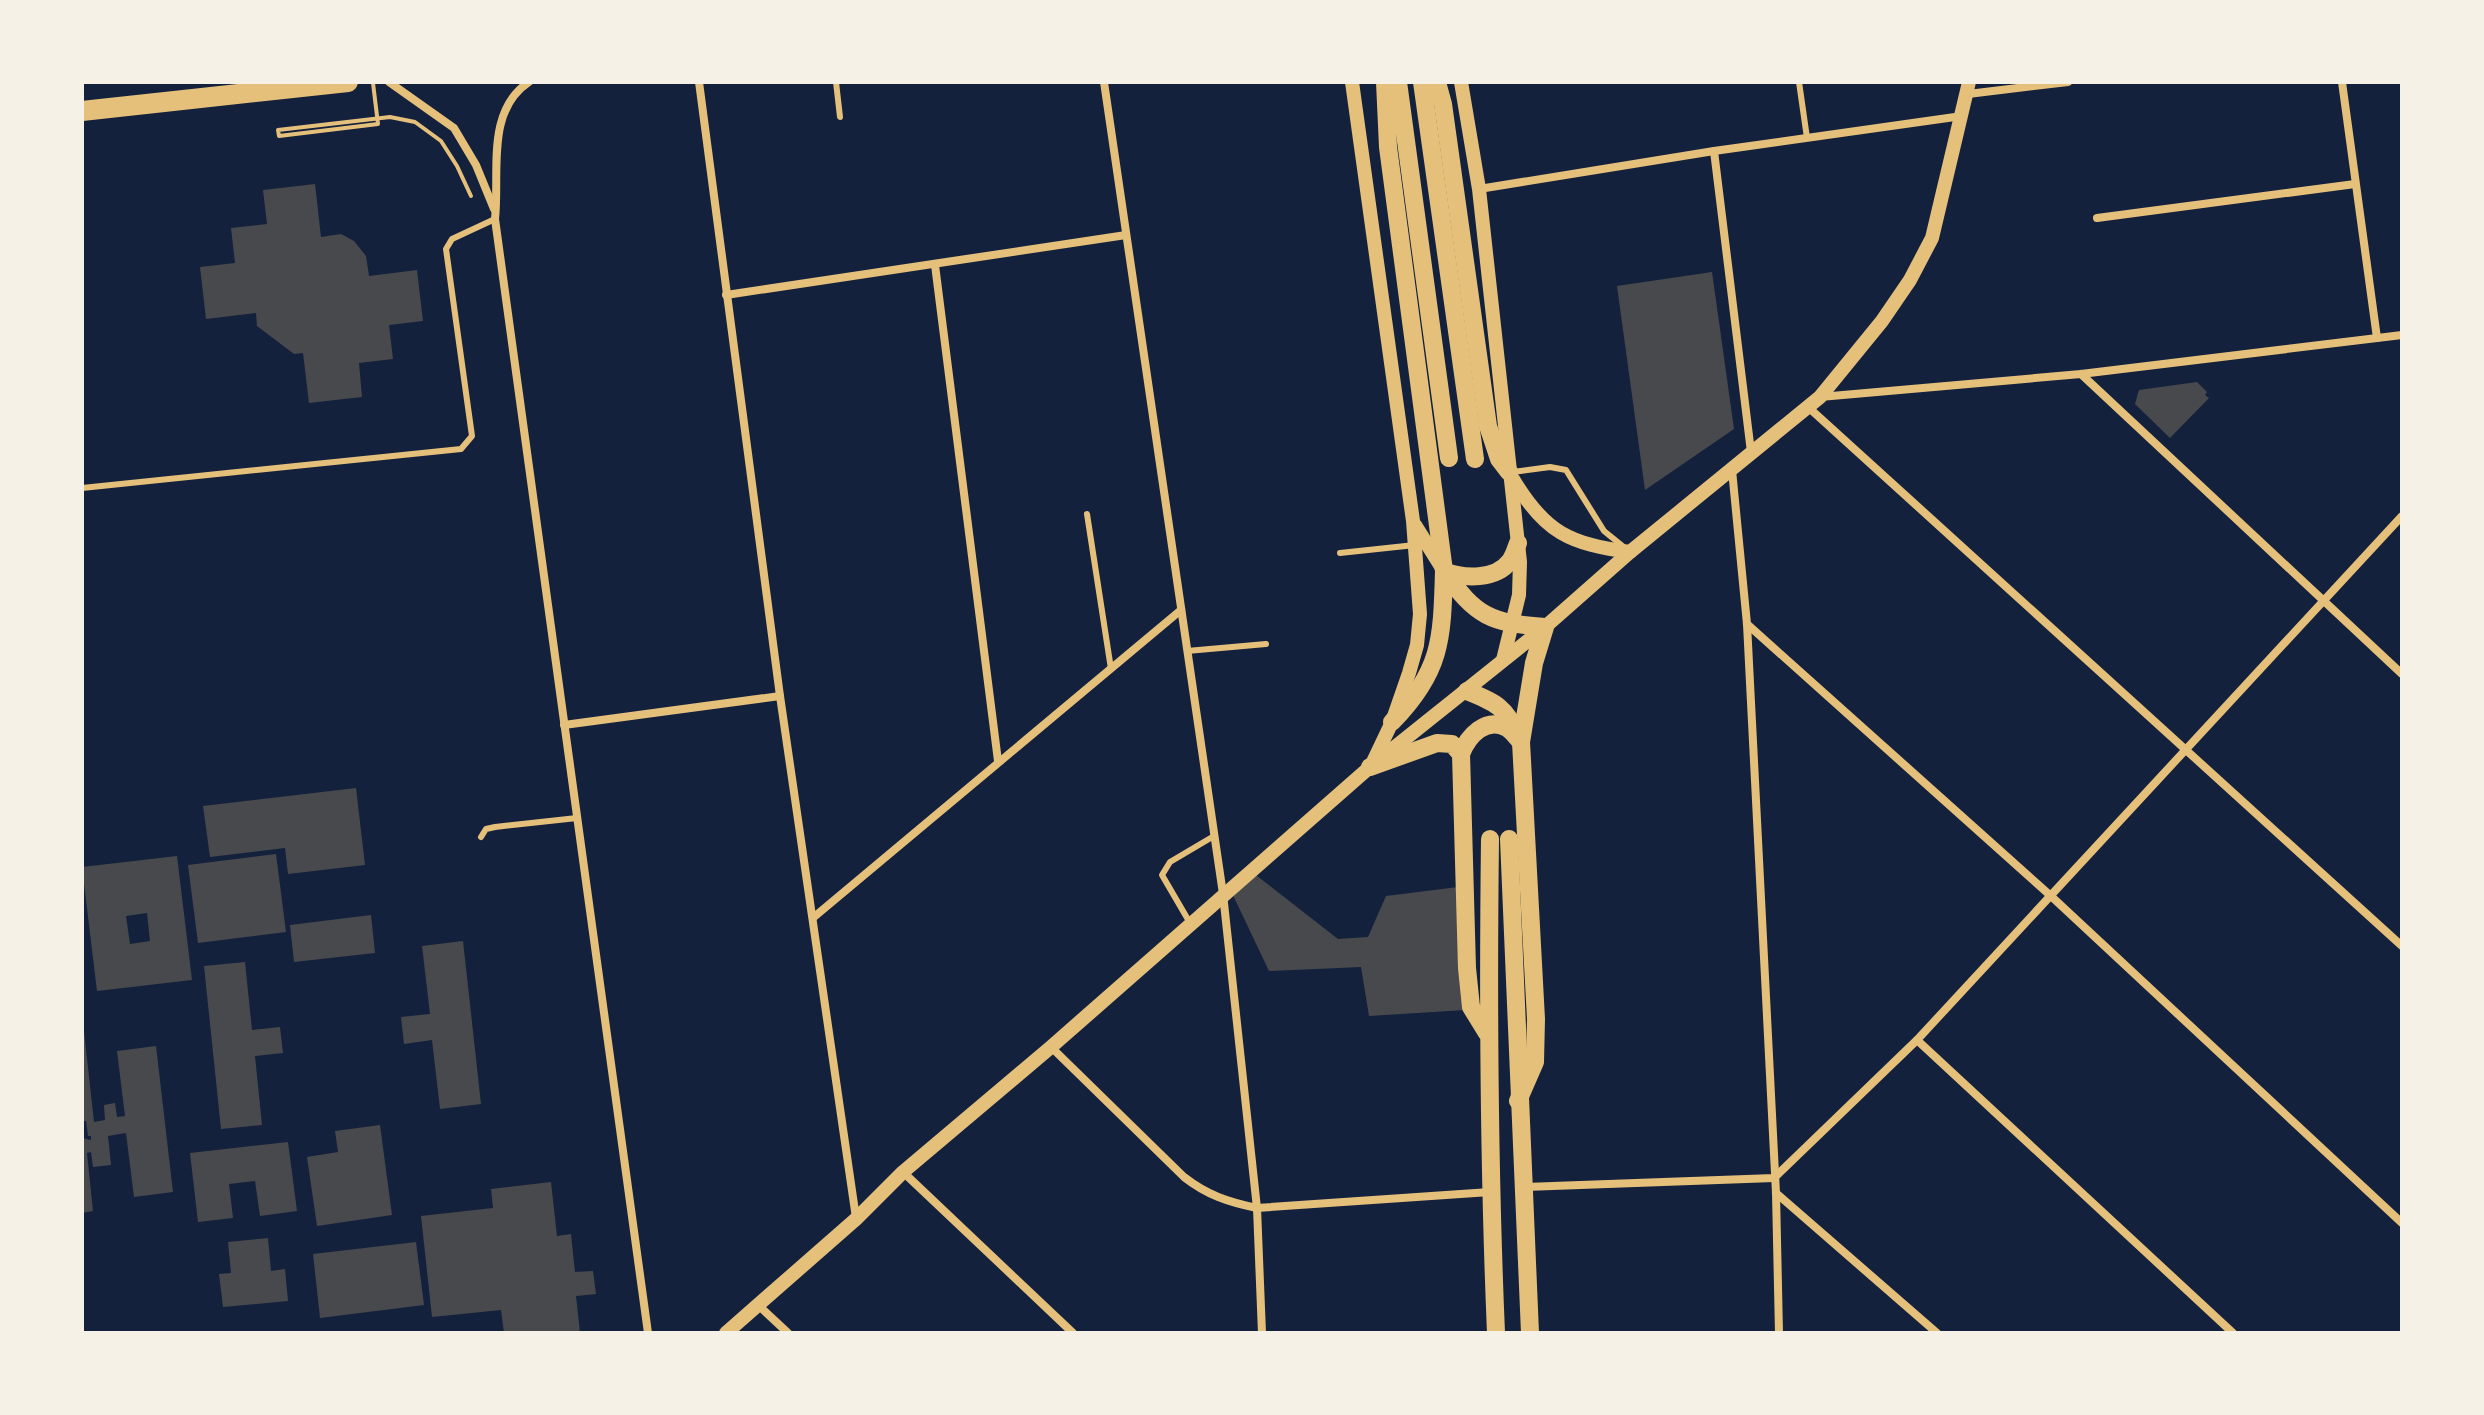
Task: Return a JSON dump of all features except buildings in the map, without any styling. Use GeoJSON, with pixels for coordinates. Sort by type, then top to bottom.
{"type":"FeatureCollection","features":[{"type":"Feature","properties":{"kind":"highway"},"geometry":{"type":"LineString","coordinates":[[82,111],[348,82]]}},
{"type":"Feature","properties":{"kind":"main road"},"geometry":{"type":"LineString","coordinates":[[1385,82],[1388,147],[1444,571],[1443,633],[1430,670],[1412,701],[1392,722]]}},
{"type":"Feature","properties":{"kind":"main road"},"geometry":{"type":"LineString","coordinates":[[1398,82],[1449,458]]}},
{"type":"Feature","properties":{"kind":"main road"},"geometry":{"type":"LineString","coordinates":[[1422,82],[1475,459]]}},
{"type":"Feature","properties":{"kind":"main road"},"geometry":{"type":"LineString","coordinates":[[1437,82],[1443,104],[1488,426],[1499,459],[1509,472]]}},
{"type":"Feature","properties":{"kind":"main road"},"geometry":{"type":"LineString","coordinates":[[1444,571],[1467,576],[1494,572],[1510,561],[1518,543]]}},
{"type":"Feature","properties":{"kind":"main road"},"geometry":{"type":"LineString","coordinates":[[1444,571],[1462,596],[1479,612],[1514,625],[1545,627],[1528,689],[1521,742],[1536,1019],[1535,1062],[1518,1101]]}},
{"type":"Feature","properties":{"kind":"main road"},"geometry":{"type":"LineString","coordinates":[[1467,691],[1492,700],[1509,714],[1521,742]]}},
{"type":"Feature","properties":{"kind":"main road"},"geometry":{"type":"LineString","coordinates":[[1487,1033],[1471,1007],[1467,968],[1461,754],[1471,735],[1492,725],[1506,728],[1521,742]]}},
{"type":"Feature","properties":{"kind":"main road"},"geometry":{"type":"LineString","coordinates":[[1370,767],[1437,743],[1452,744],[1461,754]]}},
{"type":"Feature","properties":{"kind":"main road"},"geometry":{"type":"LineString","coordinates":[[1496,1333],[1487,1033],[1500,839],[1524,1187],[1530,1333]]}},
{"type":"Feature","properties":{"kind":"street"},"geometry":{"type":"LineString","coordinates":[[389,82],[454,128],[476,165],[495,216]]}},
{"type":"Feature","properties":{"kind":"street"},"geometry":{"type":"LineString","coordinates":[[529,82],[514,91],[501,119],[495,216],[648,1333]]}},
{"type":"Feature","properties":{"kind":"street"},"geometry":{"type":"LineString","coordinates":[[699,82],[780,696],[856,1219]]}},
{"type":"Feature","properties":{"kind":"street"},"geometry":{"type":"LineString","coordinates":[[1104,82],[1223,894],[1257,1208],[1262,1333]]}},
{"type":"Feature","properties":{"kind":"street"},"geometry":{"type":"LineString","coordinates":[[1352,82],[1413,521],[1420,614],[1417,645],[1392,722],[1370,767]]}},
{"type":"Feature","properties":{"kind":"street"},"geometry":{"type":"LineString","coordinates":[[1461,82],[1479,189],[1518,543],[1519,595],[1514,625],[1502,661]]}},
{"type":"Feature","properties":{"kind":"street"},"geometry":{"type":"LineString","coordinates":[[726,1333],[856,1219],[903,1172],[1051,1047],[1370,767],[1545,627],[1630,552],[1820,397],[1882,321],[1910,280],[1932,238],[1968,88],[2068,82]]}},
{"type":"Feature","properties":{"kind":"street"},"geometry":{"type":"LineString","coordinates":[[2342,82],[2377,338]]}},
{"type":"Feature","properties":{"kind":"street"},"geometry":{"type":"LineString","coordinates":[[1479,189],[1714,151],[1963,116]]}},
{"type":"Feature","properties":{"kind":"street"},"geometry":{"type":"LineString","coordinates":[[1714,151],[1751,452]]}},
{"type":"Feature","properties":{"kind":"street"},"geometry":{"type":"LineString","coordinates":[[2097,218],[2355,184]]}},
{"type":"Feature","properties":{"kind":"street"},"geometry":{"type":"LineString","coordinates":[[726,295],[1126,235]]}},
{"type":"Feature","properties":{"kind":"street"},"geometry":{"type":"LineString","coordinates":[[935,265],[998,761]]}},
{"type":"Feature","properties":{"kind":"street"},"geometry":{"type":"LineString","coordinates":[[1820,397],[2081,374],[2402,335]]}},
{"type":"Feature","properties":{"kind":"street"},"geometry":{"type":"LineString","coordinates":[[2081,374],[2402,674]]}},
{"type":"Feature","properties":{"kind":"street"},"geometry":{"type":"LineString","coordinates":[[1808,407],[2402,946]]}},
{"type":"Feature","properties":{"kind":"street"},"geometry":{"type":"LineString","coordinates":[[1732,469],[1747,624],[1776,1193],[1779,1333]]}},
{"type":"Feature","properties":{"kind":"street"},"geometry":{"type":"LineString","coordinates":[[1509,472],[1526,500],[1563,536],[1594,547],[1630,552]]}},
{"type":"Feature","properties":{"kind":"street"},"geometry":{"type":"LineString","coordinates":[[1524,1187],[1774,1178],[1917,1040],[2402,516]]}},
{"type":"Feature","properties":{"kind":"street"},"geometry":{"type":"LineString","coordinates":[[1413,521],[1444,571]]}},
{"type":"Feature","properties":{"kind":"street"},"geometry":{"type":"LineString","coordinates":[[814,917],[1181,610]]}},
{"type":"Feature","properties":{"kind":"street"},"geometry":{"type":"LineString","coordinates":[[1747,624],[2052,897],[2402,1223]]}},
{"type":"Feature","properties":{"kind":"street"},"geometry":{"type":"LineString","coordinates":[[564,725],[780,696]]}},
{"type":"Feature","properties":{"kind":"street"},"geometry":{"type":"LineString","coordinates":[[1917,1040],[2233,1333]]}},
{"type":"Feature","properties":{"kind":"street"},"geometry":{"type":"LineString","coordinates":[[1051,1047],[1184,1177],[1204,1193],[1215,1197],[1257,1208],[1490,1192]]}},
{"type":"Feature","properties":{"kind":"street"},"geometry":{"type":"LineString","coordinates":[[903,1172],[1073,1333]]}},
{"type":"Feature","properties":{"kind":"street"},"geometry":{"type":"LineString","coordinates":[[1776,1193],[1937,1333]]}},
{"type":"Feature","properties":{"kind":"street"},"geometry":{"type":"LineString","coordinates":[[757,1304],[788,1333]]}},
{"type":"Feature","properties":{"kind":"lane"},"geometry":{"type":"LineString","coordinates":[[836,82],[840,117]]}},
{"type":"Feature","properties":{"kind":"lane"},"geometry":{"type":"LineString","coordinates":[[1799,82],[1807,138]]}},
{"type":"Feature","properties":{"kind":"lane"},"geometry":{"type":"LineString","coordinates":[[82,488],[461,449],[472,436],[446,249],[452,239],[495,216]]}},
{"type":"Feature","properties":{"kind":"lane"},"geometry":{"type":"LineString","coordinates":[[1509,472],[1550,467],[1566,470],[1604,531],[1630,552]]}},
{"type":"Feature","properties":{"kind":"lane"},"geometry":{"type":"LineString","coordinates":[[1087,514],[1111,669]]}},
{"type":"Feature","properties":{"kind":"lane"},"geometry":{"type":"LineString","coordinates":[[1340,553],[1415,545]]}},
{"type":"Feature","properties":{"kind":"lane"},"geometry":{"type":"LineString","coordinates":[[1187,651],[1266,644]]}},
{"type":"Feature","properties":{"kind":"lane"},"geometry":{"type":"LineString","coordinates":[[481,837],[486,829],[495,827],[577,818]]}},
{"type":"Feature","properties":{"kind":"lane"},"geometry":{"type":"LineString","coordinates":[[1190,923],[1162,875],[1170,862],[1214,836]]}},
{"type":"Feature","properties":{"kind":"path"},"geometry":{"type":"LineString","coordinates":[[373,82],[378,124],[279,136],[278,130],[390,117],[415,122],[441,141],[457,166],[483,224]]}}]}
